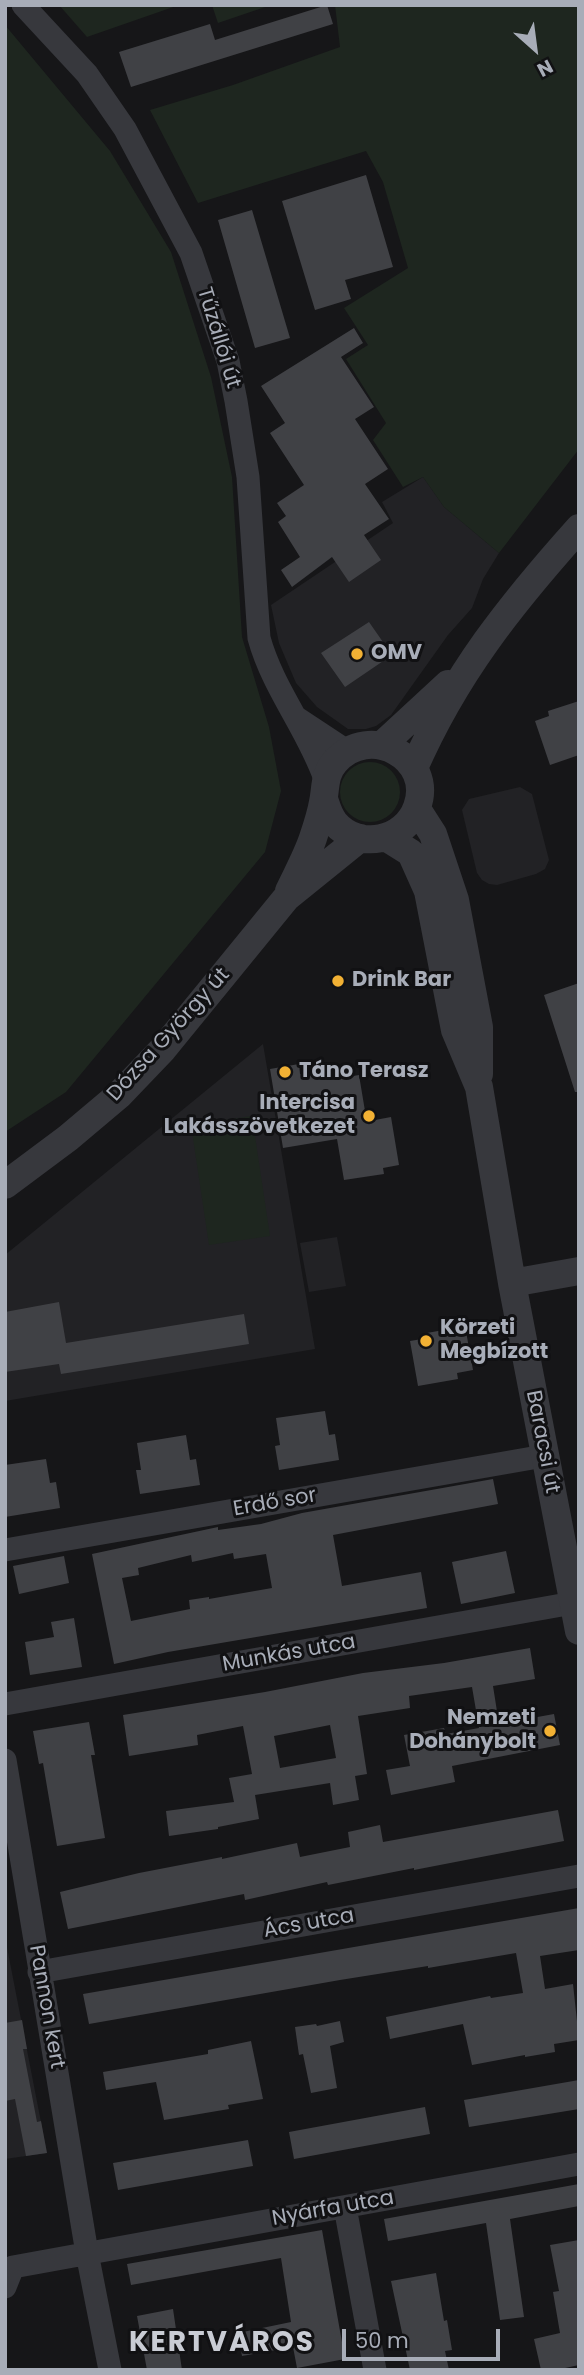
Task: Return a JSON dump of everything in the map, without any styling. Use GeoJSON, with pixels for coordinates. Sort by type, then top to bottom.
{"type":"FeatureCollection","features":[{"type":"Feature","properties":{"kind":"street","name":"Tűzállói út"},"geometry":{"type":"LineString","coordinates":[[23,5],[87,74],[125,129],[191,253],[228,361],[236,401],[248,477],[259,638],[272,674],[315,751],[325,789]]}},
{"type":"Feature","properties":{"kind":"street"},"geometry":{"type":"LineString","coordinates":[[414,768],[424,744],[470,663],[519,595],[579,528]]}},
{"type":"Feature","properties":{"kind":"street"},"geometry":{"type":"LineString","coordinates":[[382,745],[470,663]]}},
{"type":"Feature","properties":{"kind":"street"},"geometry":{"type":"LineString","coordinates":[[294,716],[347,751]]}},
{"type":"Feature","properties":{"kind":"street"},"geometry":{"type":"LineString","coordinates":[[382,745],[400,753],[414,768],[420,788],[416,809],[410,821],[399,831],[373,838],[347,833],[328,813],[325,789],[334,763],[347,751],[358,746],[382,745]]}},
{"type":"Feature","properties":{"kind":"street","name":"Dózsa György út"},"geometry":{"type":"LineString","coordinates":[[5,1185],[120,1095],[163,1049],[287,897],[312,841],[325,789]]}},
{"type":"Feature","properties":{"kind":"street","name":"Baracsi út"},"geometry":{"type":"LineString","coordinates":[[416,809],[433,834],[455,900],[479,1027],[479,1087],[512,1283],[579,1632]]}},
{"type":"Feature","properties":{"kind":"street","name":"Dózsa György út"},"geometry":{"type":"LineString","coordinates":[[287,897],[373,838]]}},
{"type":"Feature","properties":{"kind":"street","name":"Baracsi út"},"geometry":{"type":"LineString","coordinates":[[373,838],[411,853],[428,891],[455,1030],[479,1087]]}},
{"type":"Feature","properties":{"kind":"street"},"geometry":{"type":"LineString","coordinates":[[512,1283],[579,1271]]}},
{"type":"Feature","properties":{"kind":"street","name":"Erdő sor"},"geometry":{"type":"LineString","coordinates":[[5,1550],[544,1456]]}},
{"type":"Feature","properties":{"kind":"street","name":"Munkás utca"},"geometry":{"type":"LineString","coordinates":[[5,1704],[573,1603]]}},
{"type":"Feature","properties":{"kind":"street","name":"Pannon kert"},"geometry":{"type":"LineString","coordinates":[[5,1760],[87,2253],[110,2370]]}},
{"type":"Feature","properties":{"kind":"street","name":"Ács utca"},"geometry":{"type":"LineString","coordinates":[[39,1972],[579,1876]]}},
{"type":"Feature","properties":{"kind":"street","name":"Nyárfa utca"},"geometry":{"type":"LineString","coordinates":[[8,2269],[579,2164]]}},
{"type":"Feature","properties":{"kind":"street"},"geometry":{"type":"LineString","coordinates":[[345,2207],[375,2370]]}},
{"type":"Feature","properties":{"kind":"shaded area"},"geometry":{"type":"Polygon","coordinates":[[[59,5],[179,5],[87,37],[59,5]]]}},
{"type":"Feature","properties":{"kind":"shaded area"},"geometry":{"type":"Polygon","coordinates":[[[212,5],[271,5],[218,23],[212,5]]]}},
{"type":"Feature","properties":{"kind":"shaded area"},"geometry":{"type":"Polygon","coordinates":[[[335,5],[579,5],[579,449],[499,553],[444,507],[423,477],[403,487],[373,440],[386,423],[346,359],[368,345],[344,308],[408,268],[383,182],[366,151],[198,203],[150,110],[233,85],[340,47],[335,5]]]}},
{"type":"Feature","properties":{"kind":"shaded area"},"geometry":{"type":"Polygon","coordinates":[[[5,25],[110,151],[171,252],[211,377],[232,477],[242,637],[269,727],[281,791],[265,852],[66,1092],[5,1132],[5,25]]]}},
{"type":"Feature","properties":{"kind":"shaded area"},"geometry":{"type":"Polygon","coordinates":[[[423,477],[444,507],[499,553],[483,579],[472,608],[448,635],[391,715],[376,726],[348,729],[317,707],[296,683],[279,643],[271,605],[393,523],[382,502],[423,477]]]}},
{"type":"Feature","properties":{"kind":"shaded area"},"geometry":{"type":"Polygon","coordinates":[[[370,762],[387,767],[395,775],[400,792],[395,809],[387,817],[370,822],[353,817],[345,809],[340,792],[345,775],[353,767],[370,762]]]}},
{"type":"Feature","properties":{"kind":"shaded area"},"geometry":{"type":"Polygon","coordinates":[[[520,787],[532,794],[549,860],[545,869],[536,874],[497,885],[489,884],[477,873],[462,810],[469,799],[520,787]]]}},
{"type":"Feature","properties":{"kind":"shaded area"},"geometry":{"type":"Polygon","coordinates":[[[263,1044],[315,1349],[5,1401],[5,1255],[263,1044]]]}},
{"type":"Feature","properties":{"kind":"shaded area"},"geometry":{"type":"Polygon","coordinates":[[[252,1116],[270,1236],[209,1245],[191,1125],[252,1116]]]}},
{"type":"Feature","properties":{"kind":"shaded area"},"geometry":{"type":"Polygon","coordinates":[[[337,1237],[346,1286],[309,1292],[300,1243],[337,1237]]]}},
{"type":"Feature","properties":{"kind":"shaded area"},"geometry":{"type":"Polygon","coordinates":[[[5,1937],[47,2153],[5,2159],[5,1937]]]}},
{"type":"Feature","properties":{"kind":"building"},"geometry":{"type":"Polygon","coordinates":[[[327,5],[333,24],[131,87],[119,52],[210,24],[215,40],[327,5]]]}},
{"type":"Feature","properties":{"kind":"building"},"geometry":{"type":"Polygon","coordinates":[[[366,175],[393,267],[345,280],[351,299],[315,310],[282,201],[366,175]]]}},
{"type":"Feature","properties":{"kind":"building"},"geometry":{"type":"Polygon","coordinates":[[[252,210],[290,338],[255,348],[218,220],[252,210]]]}},
{"type":"Feature","properties":{"kind":"building"},"geometry":{"type":"Polygon","coordinates":[[[354,328],[363,343],[341,357],[374,407],[355,419],[388,469],[365,484],[389,519],[364,535],[381,560],[349,582],[332,557],[292,587],[281,570],[300,557],[278,522],[286,516],[277,503],[304,485],[270,433],[285,423],[261,386],[354,328]]]}},
{"type":"Feature","properties":{"kind":"building","name":"OMV"},"geometry":{"type":"Polygon","coordinates":[[[369,622],[392,655],[345,687],[321,653],[369,622]]]}},
{"type":"Feature","properties":{"kind":"building"},"geometry":{"type":"Polygon","coordinates":[[[579,701],[579,755],[550,765],[535,721],[549,716],[548,711],[579,701]]]}},
{"type":"Feature","properties":{"kind":"building"},"geometry":{"type":"Polygon","coordinates":[[[579,983],[579,1092],[575,1092],[544,995],[579,983]]]}},
{"type":"Feature","properties":{"kind":"building"},"geometry":{"type":"Polygon","coordinates":[[[299,1064],[300,1074],[329,1070],[330,1080],[359,1075],[365,1111],[374,1110],[375,1120],[391,1117],[399,1165],[383,1168],[384,1174],[344,1180],[337,1139],[283,1148],[270,1069],[299,1064]]]}},
{"type":"Feature","properties":{"kind":"building"},"geometry":{"type":"Polygon","coordinates":[[[59,1302],[66,1343],[244,1314],[249,1344],[61,1374],[59,1364],[5,1372],[5,1312],[59,1302]]]}},
{"type":"Feature","properties":{"kind":"building"},"geometry":{"type":"Polygon","coordinates":[[[465,1326],[473,1370],[457,1373],[458,1379],[418,1386],[410,1341],[428,1338],[427,1333],[465,1326]]]}},
{"type":"Feature","properties":{"kind":"building"},"geometry":{"type":"Polygon","coordinates":[[[325,1411],[329,1435],[335,1434],[339,1460],[279,1470],[275,1446],[280,1445],[276,1418],[325,1411]]]}},
{"type":"Feature","properties":{"kind":"building"},"geometry":{"type":"Polygon","coordinates":[[[186,1435],[190,1460],[196,1459],[200,1485],[140,1494],[136,1470],[141,1470],[137,1443],[186,1435]]]}},
{"type":"Feature","properties":{"kind":"building"},"geometry":{"type":"Polygon","coordinates":[[[46,1459],[50,1483],[56,1482],[60,1508],[5,1517],[5,1465],[46,1459]]]}},
{"type":"Feature","properties":{"kind":"building"},"geometry":{"type":"Polygon","coordinates":[[[493,1479],[498,1504],[333,1535],[342,1586],[421,1572],[427,1608],[168,1652],[114,1664],[92,1554],[218,1527],[218,1530],[261,1524],[302,1513],[493,1479]],[[233,1553],[192,1562],[191,1555],[138,1568],[139,1575],[122,1578],[131,1621],[190,1609],[189,1600],[272,1588],[266,1554],[234,1559],[233,1553]]]}},
{"type":"Feature","properties":{"kind":"building"},"geometry":{"type":"Polygon","coordinates":[[[506,1551],[515,1593],[461,1604],[452,1562],[506,1551]]]}},
{"type":"Feature","properties":{"kind":"building"},"geometry":{"type":"Polygon","coordinates":[[[64,1556],[69,1583],[19,1594],[13,1566],[64,1556]]]}},
{"type":"Feature","properties":{"kind":"building"},"geometry":{"type":"Polygon","coordinates":[[[74,1618],[82,1667],[30,1675],[25,1642],[54,1637],[51,1622],[74,1618]]]}},
{"type":"Feature","properties":{"kind":"building"},"geometry":{"type":"Polygon","coordinates":[[[530,1648],[535,1679],[493,1686],[499,1724],[554,1714],[560,1745],[452,1766],[455,1782],[391,1795],[386,1770],[410,1766],[404,1735],[444,1728],[446,1734],[479,1728],[472,1687],[409,1696],[410,1708],[358,1716],[367,1774],[355,1776],[359,1800],[333,1805],[330,1783],[255,1795],[259,1819],[218,1829],[169,1836],[166,1811],[234,1802],[229,1778],[252,1774],[243,1726],[197,1735],[198,1745],[129,1756],[123,1715],[363,1673],[444,1663],[530,1648]],[[330,1725],[274,1736],[280,1768],[336,1758],[330,1725]]]}},
{"type":"Feature","properties":{"kind":"building"},"geometry":{"type":"Polygon","coordinates":[[[89,1722],[95,1755],[91,1755],[105,1838],[57,1846],[43,1763],[39,1764],[33,1731],[89,1722]]]}},
{"type":"Feature","properties":{"kind":"building"},"geometry":{"type":"Polygon","coordinates":[[[558,1810],[564,1841],[328,1885],[327,1882],[245,1900],[244,1894],[68,1929],[60,1892],[139,1873],[297,1843],[300,1857],[350,1847],[348,1832],[380,1825],[383,1842],[558,1810]]]}},
{"type":"Feature","properties":{"kind":"building"},"geometry":{"type":"Polygon","coordinates":[[[579,1908],[579,1950],[540,1956],[545,1989],[573,1984],[579,2040],[554,2044],[555,2052],[472,2065],[463,2024],[390,2039],[386,2017],[490,1996],[523,1993],[516,1953],[340,1980],[89,2024],[83,1994],[579,1908]]]}},
{"type":"Feature","properties":{"kind":"building"},"geometry":{"type":"Polygon","coordinates":[[[22,2020],[27,2049],[23,2049],[37,2122],[41,2121],[47,2153],[26,2156],[15,2099],[5,2101],[5,2023],[22,2020]]]}},
{"type":"Feature","properties":{"kind":"building"},"geometry":{"type":"Polygon","coordinates":[[[340,2021],[344,2042],[330,2046],[337,2088],[311,2093],[303,2054],[299,2055],[295,2027],[340,2021]]]}},
{"type":"Feature","properties":{"kind":"building"},"geometry":{"type":"Polygon","coordinates":[[[251,2041],[263,2099],[228,2105],[229,2109],[164,2120],[156,2082],[106,2090],[103,2072],[208,2054],[208,2050],[251,2041]]]}},
{"type":"Feature","properties":{"kind":"building"},"geometry":{"type":"Polygon","coordinates":[[[579,2080],[579,2109],[469,2127],[464,2100],[579,2080]]]}},
{"type":"Feature","properties":{"kind":"building"},"geometry":{"type":"Polygon","coordinates":[[[425,2107],[430,2134],[294,2159],[289,2132],[425,2107]]]}},
{"type":"Feature","properties":{"kind":"building"},"geometry":{"type":"Polygon","coordinates":[[[248,2140],[253,2166],[118,2190],[113,2163],[248,2140]]]}},
{"type":"Feature","properties":{"kind":"building"},"geometry":{"type":"Polygon","coordinates":[[[579,2184],[579,2206],[510,2219],[524,2317],[500,2320],[486,2223],[388,2241],[384,2219],[579,2184]]]}},
{"type":"Feature","properties":{"kind":"building"},"geometry":{"type":"Polygon","coordinates":[[[322,2230],[345,2359],[297,2368],[293,2347],[242,2356],[238,2333],[291,2322],[281,2258],[131,2285],[127,2264],[322,2230]]]}},
{"type":"Feature","properties":{"kind":"building"},"geometry":{"type":"Polygon","coordinates":[[[579,2240],[579,2365],[541,2370],[534,2339],[560,2333],[553,2292],[559,2291],[550,2245],[579,2240]]]}},
{"type":"Feature","properties":{"kind":"building"},"geometry":{"type":"Polygon","coordinates":[[[436,2273],[452,2350],[445,2351],[449,2370],[410,2370],[391,2281],[436,2273]]]}},
{"type":"Feature","properties":{"kind":"building"},"geometry":{"type":"Polygon","coordinates":[[[173,2309],[182,2370],[147,2370],[137,2316],[173,2309]]]}},
{"type":"Feature","properties":{"kind":"place","name":"OMV"},"geometry":{"type":"Point","coordinates":[357,654]}},
{"type":"Feature","properties":{"kind":"place","name":"Drink Bar"},"geometry":{"type":"Point","coordinates":[338,981]}},
{"type":"Feature","properties":{"kind":"place","name":"Táno Terasz"},"geometry":{"type":"Point","coordinates":[285,1072]}},
{"type":"Feature","properties":{"kind":"place","name":"Intercisa Lakásszövetkezet"},"geometry":{"type":"Point","coordinates":[369,1116]}},
{"type":"Feature","properties":{"kind":"place","name":"Körzeti Megbízott"},"geometry":{"type":"Point","coordinates":[426,1341]}},
{"type":"Feature","properties":{"kind":"place","name":"Nemzeti Dohánybolt"},"geometry":{"type":"Point","coordinates":[550,1731]}},
{"type":"Feature","properties":{"kind":"district","name":"KERTVÁROS"},"geometry":{"type":"Point","coordinates":[222,2344]}}]}
